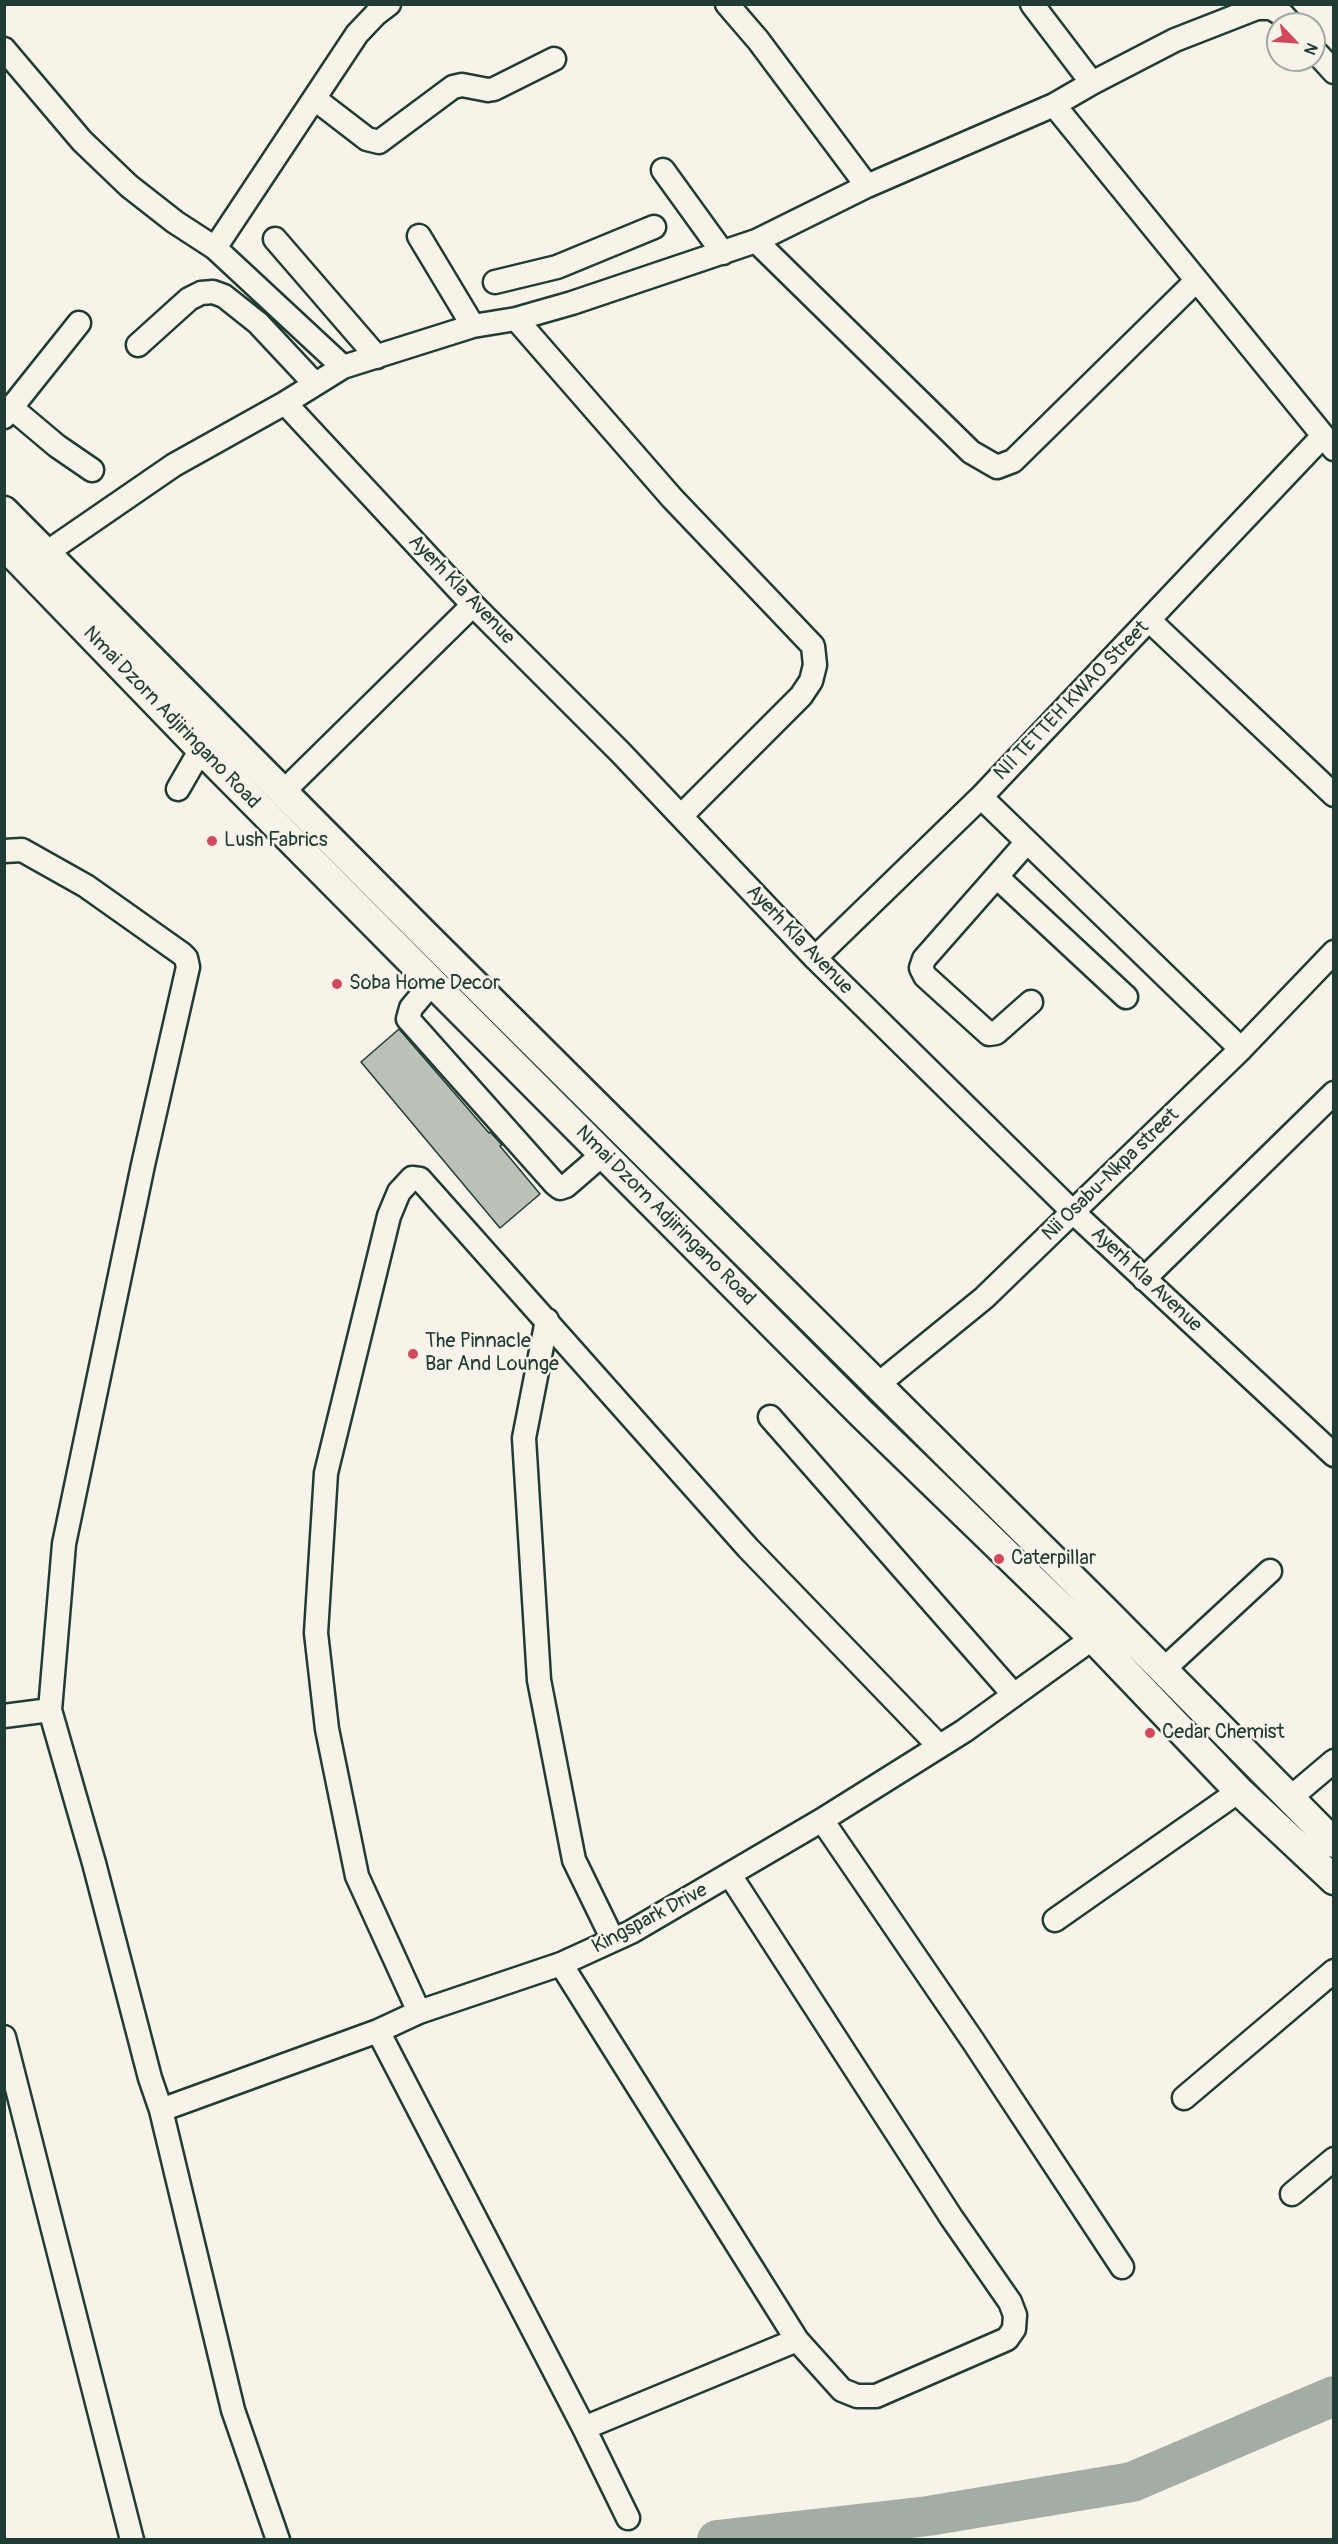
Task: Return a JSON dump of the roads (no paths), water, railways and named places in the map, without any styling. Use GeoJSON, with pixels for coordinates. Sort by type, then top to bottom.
{"type":"FeatureCollection","features":[{"type":"Feature","properties":{"kind":"main road","name":"Nmai Dzorn Adjiringano Road"},"geometry":{"type":"LineString","coordinates":[[4,511],[1334,1843]]}},
{"type":"Feature","properties":{"kind":"main road","name":"Nmai Dzorn Adjiringano Road"},"geometry":{"type":"LineString","coordinates":[[4,545],[406,957],[862,1414],[1093,1638],[1239,1791],[1334,1880]]}},
{"type":"Feature","properties":{"kind":"main road"},"geometry":{"type":"LineString","coordinates":[[406,957],[424,934]]}},
{"type":"Feature","properties":{"kind":"street"},"geometry":{"type":"LineString","coordinates":[[727,4],[758,40],[867,186]]}},
{"type":"Feature","properties":{"kind":"street"},"geometry":{"type":"LineString","coordinates":[[1032,4],[1092,83]]}},
{"type":"Feature","properties":{"kind":"street"},"geometry":{"type":"LineString","coordinates":[[215,249],[376,8]]}},
{"type":"Feature","properties":{"kind":"street"},"geometry":{"type":"LineString","coordinates":[[46,553],[174,465],[285,403],[343,367],[473,326],[516,319],[572,303],[723,254],[756,241],[867,186],[1054,105],[1175,40],[1257,8],[1271,8],[1278,12]]}},
{"type":"Feature","properties":{"kind":"street"},"geometry":{"type":"LineString","coordinates":[[4,49],[82,141],[175,222],[215,249],[343,367]]}},
{"type":"Feature","properties":{"kind":"street"},"geometry":{"type":"LineString","coordinates":[[315,99],[367,140],[379,142],[453,87],[462,85],[494,89],[554,59]]}},
{"type":"Feature","properties":{"kind":"street"},"geometry":{"type":"LineString","coordinates":[[1054,105],[1328,443]]}},
{"type":"Feature","properties":{"kind":"street"},"geometry":{"type":"LineString","coordinates":[[663,170],[723,254]]}},
{"type":"Feature","properties":{"kind":"street"},"geometry":{"type":"LineString","coordinates":[[495,282],[557,267],[654,226]]}},
{"type":"Feature","properties":{"kind":"street"},"geometry":{"type":"LineString","coordinates":[[419,236],[473,326]]}},
{"type":"Feature","properties":{"kind":"street"},"geometry":{"type":"LineString","coordinates":[[275,239],[377,357]]}},
{"type":"Feature","properties":{"kind":"street"},"geometry":{"type":"LineString","coordinates":[[756,241],[971,452],[997,467],[1013,461],[1196,281]]}},
{"type":"Feature","properties":{"kind":"street"},"geometry":{"type":"LineString","coordinates":[[557,267],[572,303]]}},
{"type":"Feature","properties":{"kind":"street"},"geometry":{"type":"LineString","coordinates":[[138,345],[189,299],[201,293],[213,292],[224,296],[258,323],[315,384]]}},
{"type":"Feature","properties":{"kind":"street"},"geometry":{"type":"LineString","coordinates":[[516,319],[672,498],[813,646],[815,665],[812,681],[801,696],[681,816]]}},
{"type":"Feature","properties":{"kind":"street"},"geometry":{"type":"LineString","coordinates":[[79,323],[9,413],[92,470]]}},
{"type":"Feature","properties":{"kind":"street","name":"Ayerh Kla Avenue"},"geometry":{"type":"LineString","coordinates":[[285,403],[473,605],[681,816],[815,958],[1073,1212],[1334,1455]]}},
{"type":"Feature","properties":{"kind":"street","name":"NII TETTEH KWAO Street"},"geometry":{"type":"LineString","coordinates":[[815,958],[981,797],[1150,621],[1328,443]]}},
{"type":"Feature","properties":{"kind":"street"},"geometry":{"type":"LineString","coordinates":[[284,791],[473,605]]}},
{"type":"Feature","properties":{"kind":"street"},"geometry":{"type":"LineString","coordinates":[[1150,621],[1334,795]]}},
{"type":"Feature","properties":{"kind":"street"},"geometry":{"type":"LineString","coordinates":[[178,789],[201,749]]}},
{"type":"Feature","properties":{"kind":"street"},"geometry":{"type":"LineString","coordinates":[[981,797],[1241,1049]]}},
{"type":"Feature","properties":{"kind":"street"},"geometry":{"type":"LineString","coordinates":[[1027,842],[924,959],[921,968],[925,976],[989,1034],[996,1033],[1031,1002]]}},
{"type":"Feature","properties":{"kind":"street"},"geometry":{"type":"LineString","coordinates":[[4,851],[22,850],[86,886],[182,954],[186,958],[188,967],[143,1165],[64,1544],[50,1710],[94,1863],[150,2078],[161,2110],[233,2410],[278,2540]]}},
{"type":"Feature","properties":{"kind":"street"},"geometry":{"type":"LineString","coordinates":[[997,877],[1126,997]]}},
{"type":"Feature","properties":{"kind":"street","name":"Nii Osabu-Nkpa street"},"geometry":{"type":"LineString","coordinates":[[876,1386],[984,1298],[1241,1049],[1334,952]]}},
{"type":"Feature","properties":{"kind":"street"},"geometry":{"type":"LineString","coordinates":[[432,983],[411,1008],[408,1019],[555,1184],[560,1188],[566,1186],[603,1154]]}},
{"type":"Feature","properties":{"kind":"street"},"geometry":{"type":"LineString","coordinates":[[1144,1279],[1334,1093]]}},
{"type":"Feature","properties":{"kind":"street"},"geometry":{"type":"LineString","coordinates":[[419,2012],[357,1876],[327,1729],[316,1633],[326,1473],[389,1216],[399,1192],[412,1178],[420,1179],[748,1548],[939,1746]]}},
{"type":"Feature","properties":{"kind":"street"},"geometry":{"type":"LineString","coordinates":[[547,1320],[524,1438],[539,1680],[574,1860],[613,1940]]}},
{"type":"Feature","properties":{"kind":"street"},"geometry":{"type":"LineString","coordinates":[[770,1417],[1014,1695]]}},
{"type":"Feature","properties":{"kind":"street"},"geometry":{"type":"LineString","coordinates":[[1163,1671],[1270,1571]]}},
{"type":"Feature","properties":{"kind":"street","name":"Kingspark Drive"},"geometry":{"type":"LineString","coordinates":[[161,2110],[378,2031],[419,2012],[561,1964],[613,1940],[730,1875],[822,1820],[939,1746],[1093,1638]]}},
{"type":"Feature","properties":{"kind":"street"},"geometry":{"type":"LineString","coordinates":[[4,1716],[50,1710]]}},
{"type":"Feature","properties":{"kind":"street"},"geometry":{"type":"LineString","coordinates":[[1289,1799],[1334,1761]]}},
{"type":"Feature","properties":{"kind":"street"},"geometry":{"type":"LineString","coordinates":[[1055,1920],[1239,1791]]}},
{"type":"Feature","properties":{"kind":"street"},"geometry":{"type":"LineString","coordinates":[[822,1820],[973,2041],[1122,2267]]}},
{"type":"Feature","properties":{"kind":"street"},"geometry":{"type":"LineString","coordinates":[[561,1964],[797,2340],[842,2390],[858,2396],[876,2396],[1007,2339],[1014,2329],[1015,2315],[1010,2302],[951,2217],[730,1875]]}},
{"type":"Feature","properties":{"kind":"street"},"geometry":{"type":"LineString","coordinates":[[1184,2098],[1334,1971]]}},
{"type":"Feature","properties":{"kind":"street"},"geometry":{"type":"LineString","coordinates":[[378,2031],[584,2428],[628,2518]]}},
{"type":"Feature","properties":{"kind":"street"},"geometry":{"type":"LineString","coordinates":[[4,2037],[132,2540]]}},
{"type":"Feature","properties":{"kind":"street"},"geometry":{"type":"LineString","coordinates":[[1292,2194],[1334,2159]]}},
{"type":"Feature","properties":{"kind":"street"},"geometry":{"type":"LineString","coordinates":[[584,2428],[797,2340]]}},
{"type":"Feature","properties":{"kind":"waterway"},"geometry":{"type":"LineString","coordinates":[[717,2540],[928,2516],[1132,2482],[1334,2396]]}},
{"type":"Feature","properties":{"kind":"place","name":"Lush Fabrics"},"geometry":{"type":"Point","coordinates":[212,841]}},
{"type":"Feature","properties":{"kind":"place","name":"Soba Home Decor"},"geometry":{"type":"Point","coordinates":[337,984]}},
{"type":"Feature","properties":{"kind":"place","name":"The Pinnacle Bar And Lounge"},"geometry":{"type":"Point","coordinates":[413,1354]}},
{"type":"Feature","properties":{"kind":"place","name":"Caterpillar"},"geometry":{"type":"Point","coordinates":[999,1559]}},
{"type":"Feature","properties":{"kind":"place","name":"Cedar Chemist"},"geometry":{"type":"Point","coordinates":[1150,1733]}}]}
